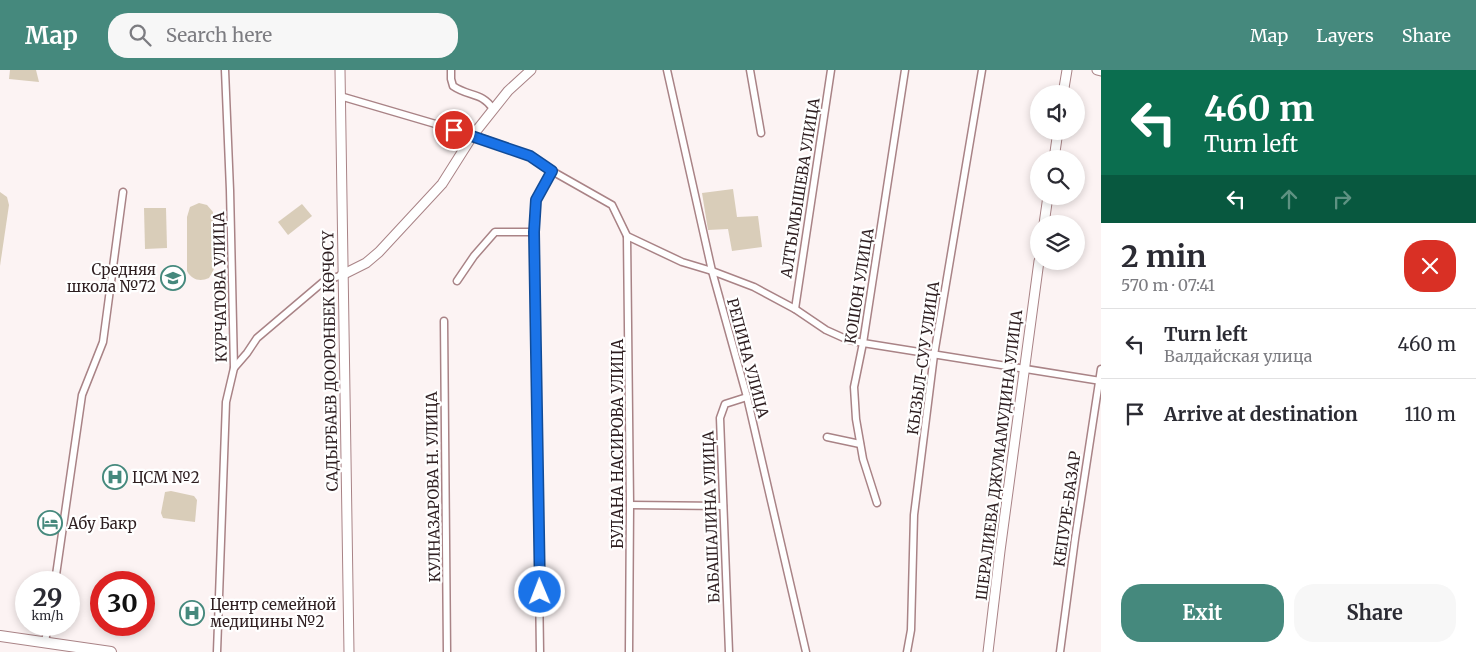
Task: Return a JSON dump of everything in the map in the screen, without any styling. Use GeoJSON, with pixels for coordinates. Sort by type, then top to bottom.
{"type":"FeatureCollection","features":[{"type":"Feature","properties":{"kind":"main road"},"geometry":{"type":"LineString","coordinates":[[0,636],[111,652]]}},
{"type":"Feature","properties":{"kind":"street","name":"КУРЧАТОВА УЛИЦА"},"geometry":{"type":"LineString","coordinates":[[217,652],[226,402],[234,368],[225,70]]}},
{"type":"Feature","properties":{"kind":"street","name":"САДЫРБАЕВ ДООРОНБЕК КӨЧӨСҮ"},"geometry":{"type":"LineString","coordinates":[[340,70],[349,652]]}},
{"type":"Feature","properties":{"kind":"street"},"geometry":{"type":"LineString","coordinates":[[451,70],[450,79],[453,86],[471,95],[481,97],[493,109]]}},
{"type":"Feature","properties":{"kind":"street"},"geometry":{"type":"LineString","coordinates":[[234,368],[248,353],[257,338],[323,282],[342,275],[366,262],[392,238],[442,184],[472,135],[493,109],[508,91],[531,70]]}},
{"type":"Feature","properties":{"kind":"street","name":"РЕПИНА УЛИЦА"},"geometry":{"type":"LineString","coordinates":[[667,70],[712,271],[747,397],[806,652]]}},
{"type":"Feature","properties":{"kind":"street"},"geometry":{"type":"LineString","coordinates":[[750,70],[761,133]]}},
{"type":"Feature","properties":{"kind":"street","name":"АЛТЫМЫШЕВА УЛИЦА"},"geometry":{"type":"LineString","coordinates":[[795,310],[831,70]]}},
{"type":"Feature","properties":{"kind":"street","name":"КОШОН УЛИЦА"},"geometry":{"type":"LineString","coordinates":[[877,503],[862,459],[856,419],[854,387],[863,343],[905,70]]}},
{"type":"Feature","properties":{"kind":"street","name":"КЫЗЫЛ-СУУ УЛИЦА"},"geometry":{"type":"LineString","coordinates":[[907,652],[911,630],[914,515],[934,355],[982,70]]}},
{"type":"Feature","properties":{"kind":"street"},"geometry":{"type":"LineString","coordinates":[[1064,85],[1066,70]]}},
{"type":"Feature","properties":{"kind":"street"},"geometry":{"type":"LineString","coordinates":[[1097,70],[1101,71]]}},
{"type":"Feature","properties":{"kind":"street"},"geometry":{"type":"LineString","coordinates":[[340,96],[472,135],[530,156],[552,171],[612,205],[628,236],[682,262],[754,287],[826,330],[846,339],[1023,370],[1100,381]]}},
{"type":"Feature","properties":{"kind":"street"},"geometry":{"type":"LineString","coordinates":[[540,652],[534,232],[536,200],[552,171]]}},
{"type":"Feature","properties":{"kind":"street"},"geometry":{"type":"LineString","coordinates":[[57,571],[82,395],[103,342],[123,192]]}},
{"type":"Feature","properties":{"kind":"street"},"geometry":{"type":"LineString","coordinates":[[457,281],[474,256],[495,232],[534,232]]}},
{"type":"Feature","properties":{"kind":"street","name":"БУЛАНА НАСИРОВА УЛИЦА"},"geometry":{"type":"LineString","coordinates":[[628,236],[629,652]]}},
{"type":"Feature","properties":{"kind":"street","name":"ШЕРАЛИЕВА ДЖУМАМУДИНА УЛИЦА"},"geometry":{"type":"LineString","coordinates":[[988,652],[1023,370],[1038,270]]}},
{"type":"Feature","properties":{"kind":"street","name":"КУЛНАЗАРОВА Н. УЛИЦА"},"geometry":{"type":"LineString","coordinates":[[444,321],[447,652]]}},
{"type":"Feature","properties":{"kind":"street","name":"КЕПУРЕ-БАЗАР"},"geometry":{"type":"LineString","coordinates":[[1060,652],[1101,369]]}},
{"type":"Feature","properties":{"kind":"street","name":"БАБАШАЛИНА УЛИЦА"},"geometry":{"type":"LineString","coordinates":[[728,652],[720,418],[725,404],[747,397]]}},
{"type":"Feature","properties":{"kind":"street"},"geometry":{"type":"LineString","coordinates":[[827,436],[860,444]]}},
{"type":"Feature","properties":{"kind":"street"},"geometry":{"type":"LineString","coordinates":[[630,505],[723,506]]}},
{"type":"Feature","properties":{"kind":"street"},"geometry":{"type":"LineString","coordinates":[[45,642],[46,636]]}},
{"type":"Feature","properties":{"kind":"shaded area"},"geometry":{"type":"Polygon","coordinates":[[[10,70],[36,70],[39,82],[9,79],[10,70]]]}},
{"type":"Feature","properties":{"kind":"shaded area"},"geometry":{"type":"Polygon","coordinates":[[[733,189],[737,217],[758,216],[762,247],[732,251],[728,229],[708,230],[702,193],[733,189]]]}},
{"type":"Feature","properties":{"kind":"shaded area"},"geometry":{"type":"Polygon","coordinates":[[[0,192],[7,197],[9,205],[0,266],[0,192]]]}},
{"type":"Feature","properties":{"kind":"shaded area"},"geometry":{"type":"Polygon","coordinates":[[[199,203],[207,205],[213,212],[214,269],[209,278],[202,280],[194,278],[187,271],[187,217],[190,207],[199,203]]]}},
{"type":"Feature","properties":{"kind":"shaded area"},"geometry":{"type":"Polygon","coordinates":[[[302,204],[312,216],[288,235],[278,222],[302,204]]]}},
{"type":"Feature","properties":{"kind":"shaded area"},"geometry":{"type":"Polygon","coordinates":[[[144,208],[166,208],[167,248],[145,249],[144,208]]]}},
{"type":"Feature","properties":{"kind":"shaded area"},"geometry":{"type":"Polygon","coordinates":[[[171,491],[194,496],[197,500],[195,522],[163,518],[161,513],[165,492],[171,491]]]}},
{"type":"Feature","properties":{"kind":"place","name":"Средняя школа №72"},"geometry":{"type":"Point","coordinates":[173,278]}},
{"type":"Feature","properties":{"kind":"place","name":"ЦСМ №2"},"geometry":{"type":"Point","coordinates":[115,477]}},
{"type":"Feature","properties":{"kind":"place","name":"Абу Бакр"},"geometry":{"type":"Point","coordinates":[50,523]}},
{"type":"Feature","properties":{"kind":"place","name":"Центр семейной медицины №2"},"geometry":{"type":"Point","coordinates":[192,613]}},
{"type":"Feature","properties":{"kind":"route"},"geometry":{"type":"LineString","coordinates":[[454,130],[530,156],[552,171],[536,200],[534,232],[540,592]]}}]}
